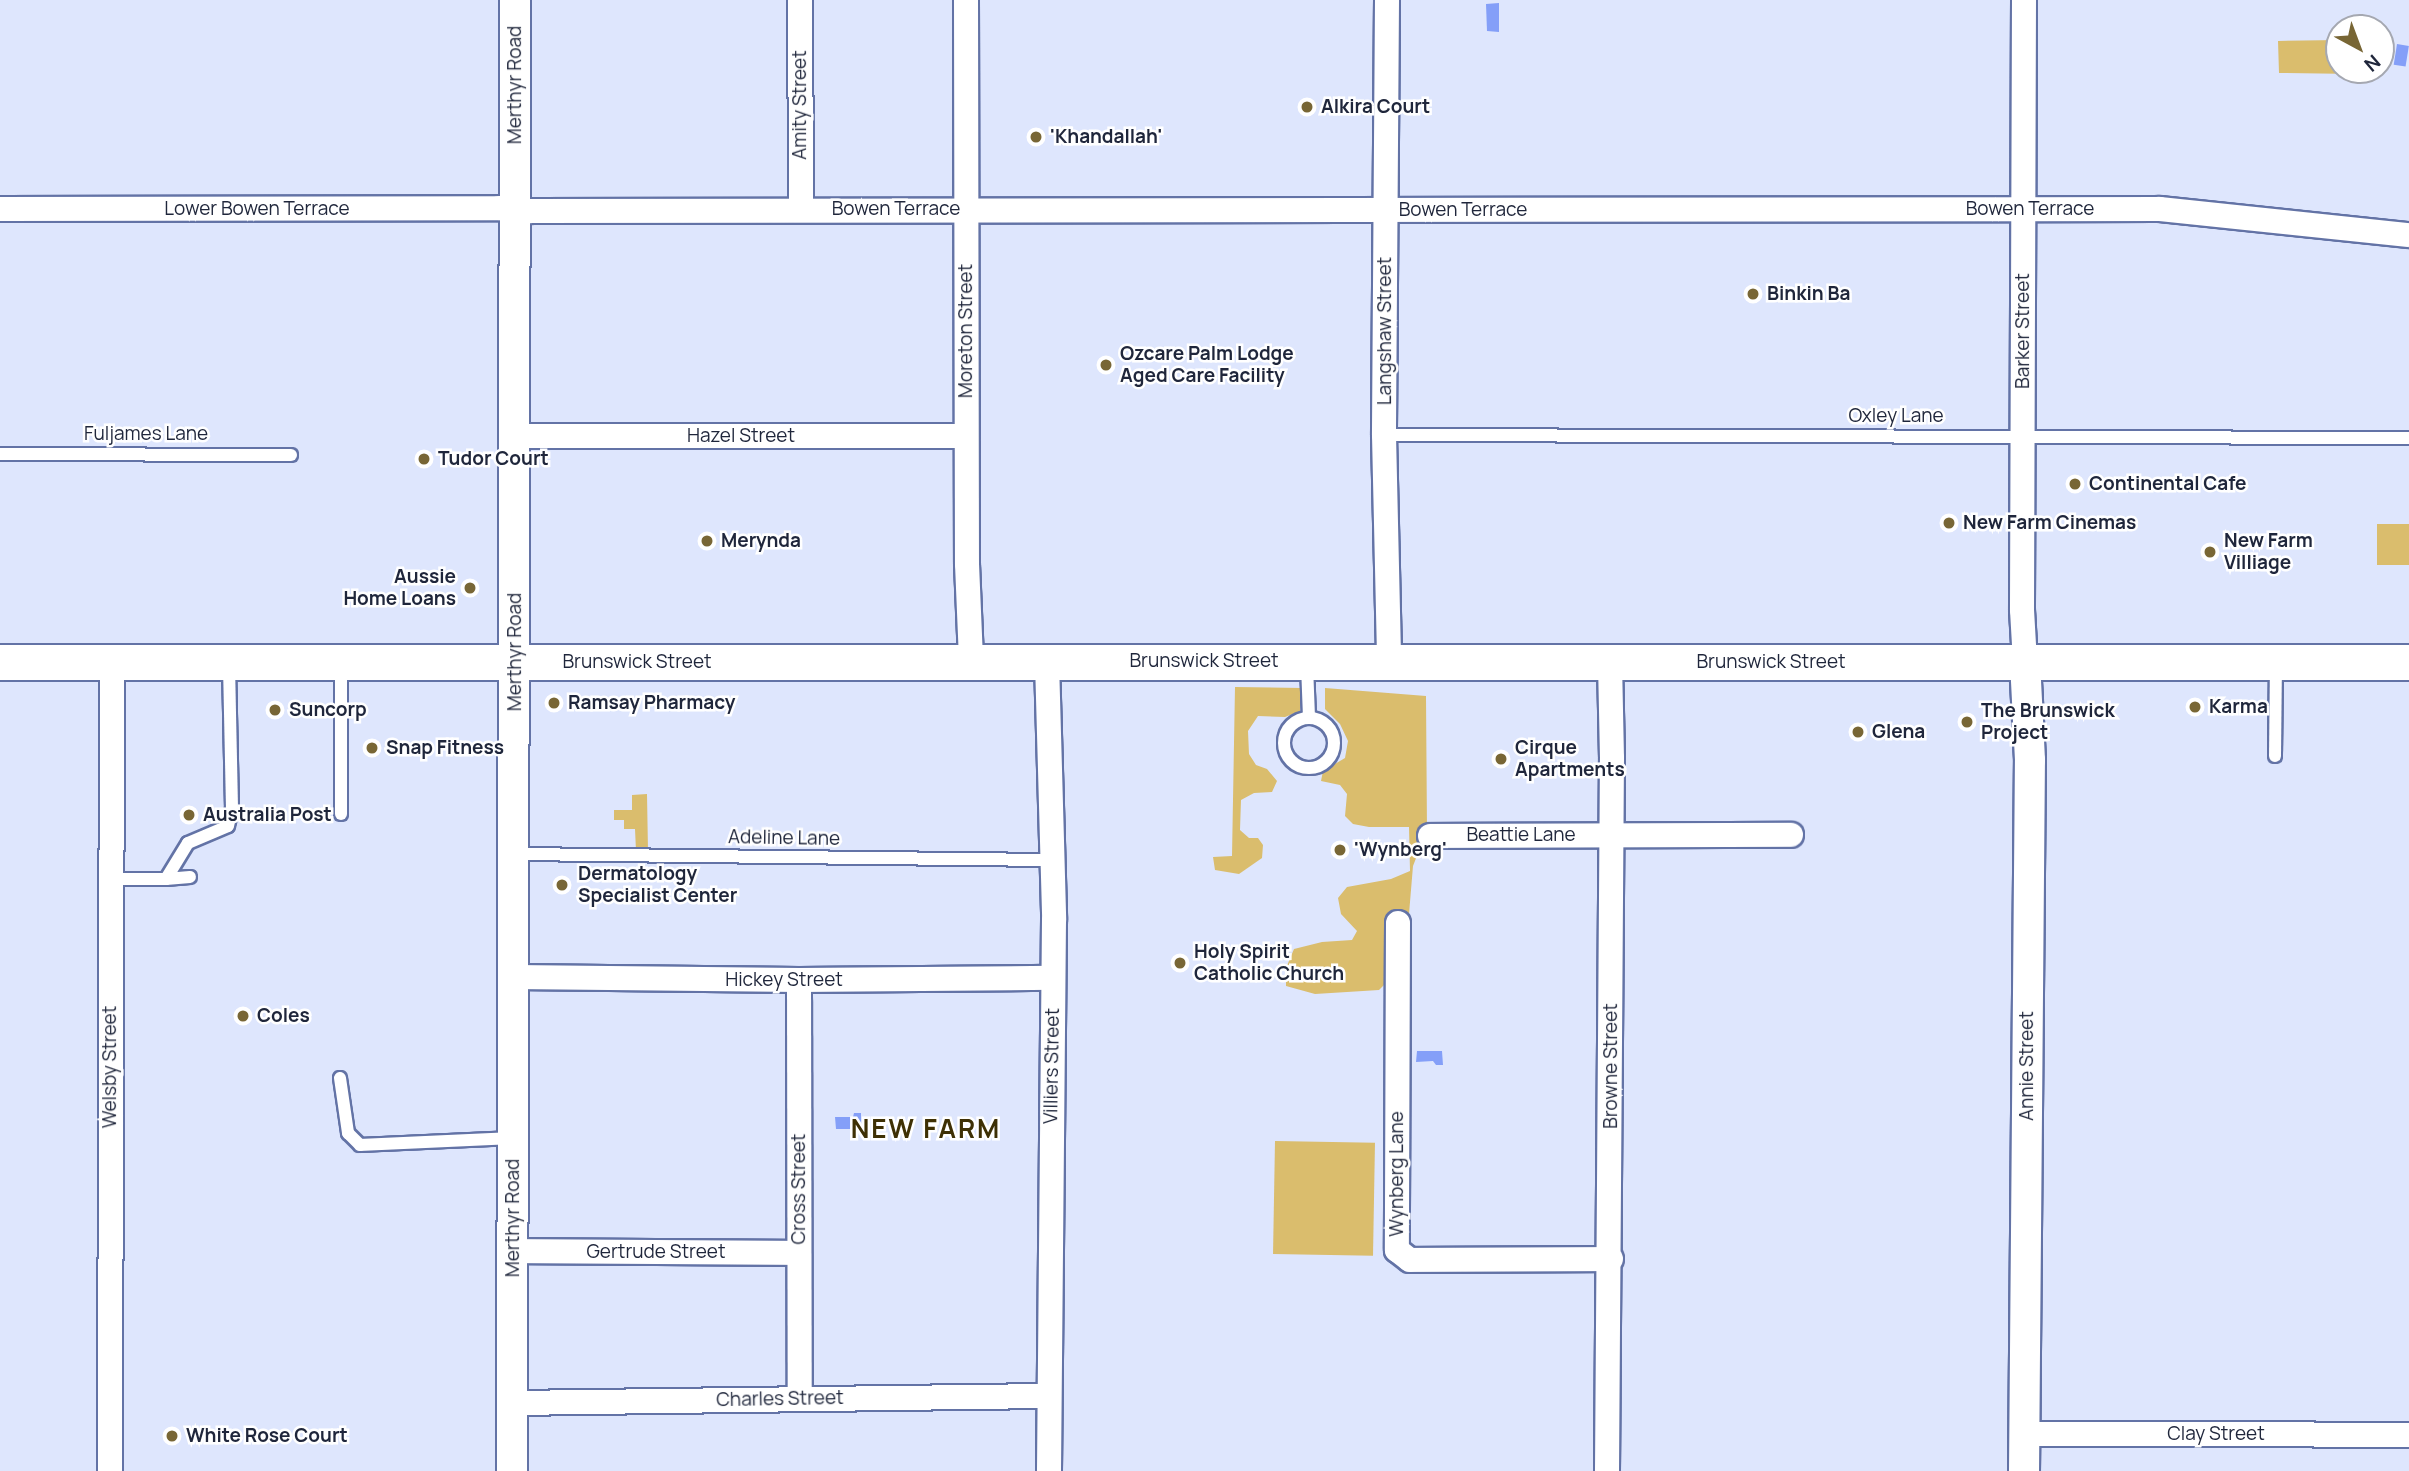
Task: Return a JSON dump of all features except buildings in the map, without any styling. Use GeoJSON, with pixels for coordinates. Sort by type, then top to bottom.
{"type":"FeatureCollection","features":[{"type":"Feature","properties":{"kind":"main road","name":"Brunswick Street"},"geometry":{"type":"LineString","coordinates":[[0,662],[2409,662]]}},
{"type":"Feature","properties":{"kind":"street","name":"Merthyr Road"},"geometry":{"type":"LineString","coordinates":[[512,1471],[515,0]]}},
{"type":"Feature","properties":{"kind":"street","name":"Amity Street"},"geometry":{"type":"LineString","coordinates":[[800,0],[801,210]]}},
{"type":"Feature","properties":{"kind":"street","name":"Moreton Street"},"geometry":{"type":"LineString","coordinates":[[966,0],[966,436],[971,661]]}},
{"type":"Feature","properties":{"kind":"street","name":"Langshaw Street"},"geometry":{"type":"LineString","coordinates":[[1387,0],[1384,435],[1389,662]]}},
{"type":"Feature","properties":{"kind":"street","name":"Barker Street"},"geometry":{"type":"LineString","coordinates":[[2024,0],[2022,610],[2025,662]]}},
{"type":"Feature","properties":{"kind":"street","name":"Lower Bowen Terrace"},"geometry":{"type":"LineString","coordinates":[[0,209],[515,210]]}},
{"type":"Feature","properties":{"kind":"street","name":"Bowen Terrace"},"geometry":{"type":"LineString","coordinates":[[515,210],[2160,209],[2409,235]]}},
{"type":"Feature","properties":{"kind":"street","name":"Hazel Street"},"geometry":{"type":"LineString","coordinates":[[515,436],[966,436]]}},
{"type":"Feature","properties":{"kind":"street","name":"Welsby Street"},"geometry":{"type":"LineString","coordinates":[[110,1471],[113,662]]}},
{"type":"Feature","properties":{"kind":"street","name":"Villiers Street"},"geometry":{"type":"LineString","coordinates":[[1047,662],[1053,860],[1049,1471]]}},
{"type":"Feature","properties":{"kind":"street","name":"Browne Street"},"geometry":{"type":"LineString","coordinates":[[1607,1471],[1611,1259],[1610,662]]}},
{"type":"Feature","properties":{"kind":"street","name":"Annie Street"},"geometry":{"type":"LineString","coordinates":[[2024,1471],[2030,760],[2025,662]]}},
{"type":"Feature","properties":{"kind":"street","name":"Beattie Lane"},"geometry":{"type":"LineString","coordinates":[[1430,836],[1791,835]]}},
{"type":"Feature","properties":{"kind":"street","name":"Wynberg Lane"},"geometry":{"type":"LineString","coordinates":[[1398,923],[1397,1250],[1409,1260],[1611,1259]]}},
{"type":"Feature","properties":{"kind":"street","name":"Hickey Street"},"geometry":{"type":"LineString","coordinates":[[514,977],[799,980],[1053,978]]}},
{"type":"Feature","properties":{"kind":"street","name":"Cross Street"},"geometry":{"type":"LineString","coordinates":[[799,980],[800,1399]]}},
{"type":"Feature","properties":{"kind":"street","name":"Gertrude Street"},"geometry":{"type":"LineString","coordinates":[[513,1251],[799,1253]]}},
{"type":"Feature","properties":{"kind":"street","name":"Charles Street"},"geometry":{"type":"LineString","coordinates":[[512,1403],[1048,1396]]}},
{"type":"Feature","properties":{"kind":"street","name":"Clay Street"},"geometry":{"type":"LineString","coordinates":[[2024,1434],[2409,1435]]}},
{"type":"Feature","properties":{"kind":"lane","name":"Oxley Lane"},"geometry":{"type":"LineString","coordinates":[[1384,435],[2409,438]]}},
{"type":"Feature","properties":{"kind":"lane","name":"Fuljames Lane"},"geometry":{"type":"LineString","coordinates":[[0,454],[169,452],[291,455]]}},
{"type":"Feature","properties":{"kind":"lane"},"geometry":{"type":"LineString","coordinates":[[1307,661],[1309,717]]}},
{"type":"Feature","properties":{"kind":"lane"},"geometry":{"type":"LineString","coordinates":[[2274,756],[2276,662]]}},
{"type":"Feature","properties":{"kind":"lane"},"geometry":{"type":"LineString","coordinates":[[166,879],[188,843],[228,826],[232,808],[229,663]]}},
{"type":"Feature","properties":{"kind":"lane"},"geometry":{"type":"LineString","coordinates":[[341,663],[341,814]]}},
{"type":"Feature","properties":{"kind":"lane"},"geometry":{"type":"LineString","coordinates":[[1309,717],[1324,721],[1330,727],[1335,744],[1328,760],[1314,768],[1306,768],[1291,761],[1284,747],[1284,739],[1291,724],[1309,717]]}},
{"type":"Feature","properties":{"kind":"lane","name":"Adeline Lane"},"geometry":{"type":"LineString","coordinates":[[514,855],[1053,860]]}},
{"type":"Feature","properties":{"kind":"lane"},"geometry":{"type":"LineString","coordinates":[[111,879],[190,877]]}},
{"type":"Feature","properties":{"kind":"lane"},"geometry":{"type":"LineString","coordinates":[[340,1078],[348,1133],[359,1145],[514,1138]]}},
{"type":"Feature","properties":{"kind":"shaded area"},"geometry":{"type":"Polygon","coordinates":[[[2325,40],[2325,74],[2279,73],[2278,41],[2325,40]]]}},
{"type":"Feature","properties":{"kind":"shaded area"},"geometry":{"type":"Polygon","coordinates":[[[2377,524],[2409,524],[2409,565],[2377,565],[2377,524]]]}},
{"type":"Feature","properties":{"kind":"shaded area"},"geometry":{"type":"Polygon","coordinates":[[[1235,687],[1302,688],[1300,711],[1285,717],[1258,716],[1248,731],[1249,754],[1256,765],[1267,769],[1277,781],[1272,792],[1254,793],[1241,800],[1240,830],[1249,838],[1258,838],[1263,845],[1262,858],[1239,874],[1215,870],[1213,857],[1232,856],[1235,687]]]}},
{"type":"Feature","properties":{"kind":"shaded area"},"geometry":{"type":"Polygon","coordinates":[[[1325,688],[1426,696],[1427,830],[1413,866],[1409,914],[1387,915],[1387,982],[1379,990],[1315,994],[1286,986],[1286,968],[1294,949],[1322,942],[1352,940],[1357,931],[1341,914],[1338,898],[1347,887],[1391,879],[1410,871],[1409,827],[1369,827],[1353,824],[1345,816],[1347,794],[1340,785],[1321,781],[1323,771],[1345,758],[1348,741],[1340,724],[1325,709],[1325,688]]]}},
{"type":"Feature","properties":{"kind":"shaded area"},"geometry":{"type":"Polygon","coordinates":[[[647,794],[648,851],[636,851],[635,829],[624,829],[624,820],[614,820],[614,810],[632,810],[632,795],[647,794]]]}},
{"type":"Feature","properties":{"kind":"shaded area"},"geometry":{"type":"Polygon","coordinates":[[[1275,1141],[1375,1143],[1373,1256],[1273,1254],[1275,1141]]]}},
{"type":"Feature","properties":{"kind":"water"},"geometry":{"type":"Polygon","coordinates":[[[1499,3],[1499,32],[1487,31],[1486,4],[1499,3]]]}},
{"type":"Feature","properties":{"kind":"water"},"geometry":{"type":"Polygon","coordinates":[[[2397,44],[2409,46],[2406,67],[2395,65],[2397,44]]]}},
{"type":"Feature","properties":{"kind":"water"},"geometry":{"type":"Polygon","coordinates":[[[1417,1051],[1442,1051],[1443,1065],[1436,1065],[1433,1061],[1416,1062],[1417,1051]]]}},
{"type":"Feature","properties":{"kind":"water"},"geometry":{"type":"Polygon","coordinates":[[[854,1113],[861,1113],[861,1129],[836,1129],[835,1117],[853,1117],[854,1113]]]}},
{"type":"Feature","properties":{"kind":"place","name":"Alkira Court"},"geometry":{"type":"Point","coordinates":[1307,107]}},
{"type":"Feature","properties":{"kind":"place","name":"'Khandallah'"},"geometry":{"type":"Point","coordinates":[1036,137]}},
{"type":"Feature","properties":{"kind":"place","name":"Binkin Ba"},"geometry":{"type":"Point","coordinates":[1753,294]}},
{"type":"Feature","properties":{"kind":"place","name":"Ozcare Palm Lodge Aged Care Facility"},"geometry":{"type":"Point","coordinates":[1106,365]}},
{"type":"Feature","properties":{"kind":"place","name":"Tudor Court"},"geometry":{"type":"Point","coordinates":[424,459]}},
{"type":"Feature","properties":{"kind":"place","name":"Continental Cafe"},"geometry":{"type":"Point","coordinates":[2075,484]}},
{"type":"Feature","properties":{"kind":"place","name":"New Farm Cinemas"},"geometry":{"type":"Point","coordinates":[1949,523]}},
{"type":"Feature","properties":{"kind":"place","name":"Merynda"},"geometry":{"type":"Point","coordinates":[707,541]}},
{"type":"Feature","properties":{"kind":"place","name":"New Farm Villiage"},"geometry":{"type":"Point","coordinates":[2210,552]}},
{"type":"Feature","properties":{"kind":"place","name":"Aussie Home Loans"},"geometry":{"type":"Point","coordinates":[470,588]}},
{"type":"Feature","properties":{"kind":"place","name":"Ramsay Pharmacy"},"geometry":{"type":"Point","coordinates":[554,703]}},
{"type":"Feature","properties":{"kind":"place","name":"Karma"},"geometry":{"type":"Point","coordinates":[2195,707]}},
{"type":"Feature","properties":{"kind":"place","name":"Suncorp"},"geometry":{"type":"Point","coordinates":[275,710]}},
{"type":"Feature","properties":{"kind":"place","name":"The Brunswick Project"},"geometry":{"type":"Point","coordinates":[1967,722]}},
{"type":"Feature","properties":{"kind":"place","name":"Glena"},"geometry":{"type":"Point","coordinates":[1858,732]}},
{"type":"Feature","properties":{"kind":"place","name":"Snap Fitness"},"geometry":{"type":"Point","coordinates":[372,748]}},
{"type":"Feature","properties":{"kind":"place","name":"Cirque Apartments"},"geometry":{"type":"Point","coordinates":[1501,759]}},
{"type":"Feature","properties":{"kind":"place","name":"Australia Post"},"geometry":{"type":"Point","coordinates":[189,815]}},
{"type":"Feature","properties":{"kind":"place","name":"'Wynberg'"},"geometry":{"type":"Point","coordinates":[1340,850]}},
{"type":"Feature","properties":{"kind":"place","name":"Dermatology Specialist Center"},"geometry":{"type":"Point","coordinates":[562,885]}},
{"type":"Feature","properties":{"kind":"place","name":"Holy Spirit Catholic Church"},"geometry":{"type":"Point","coordinates":[1180,963]}},
{"type":"Feature","properties":{"kind":"place","name":"Coles"},"geometry":{"type":"Point","coordinates":[243,1016]}},
{"type":"Feature","properties":{"kind":"place","name":"White Rose Court"},"geometry":{"type":"Point","coordinates":[172,1436]}},
{"type":"Feature","properties":{"kind":"district","name":"NEW FARM"},"geometry":{"type":"Point","coordinates":[926,1129]}}]}
